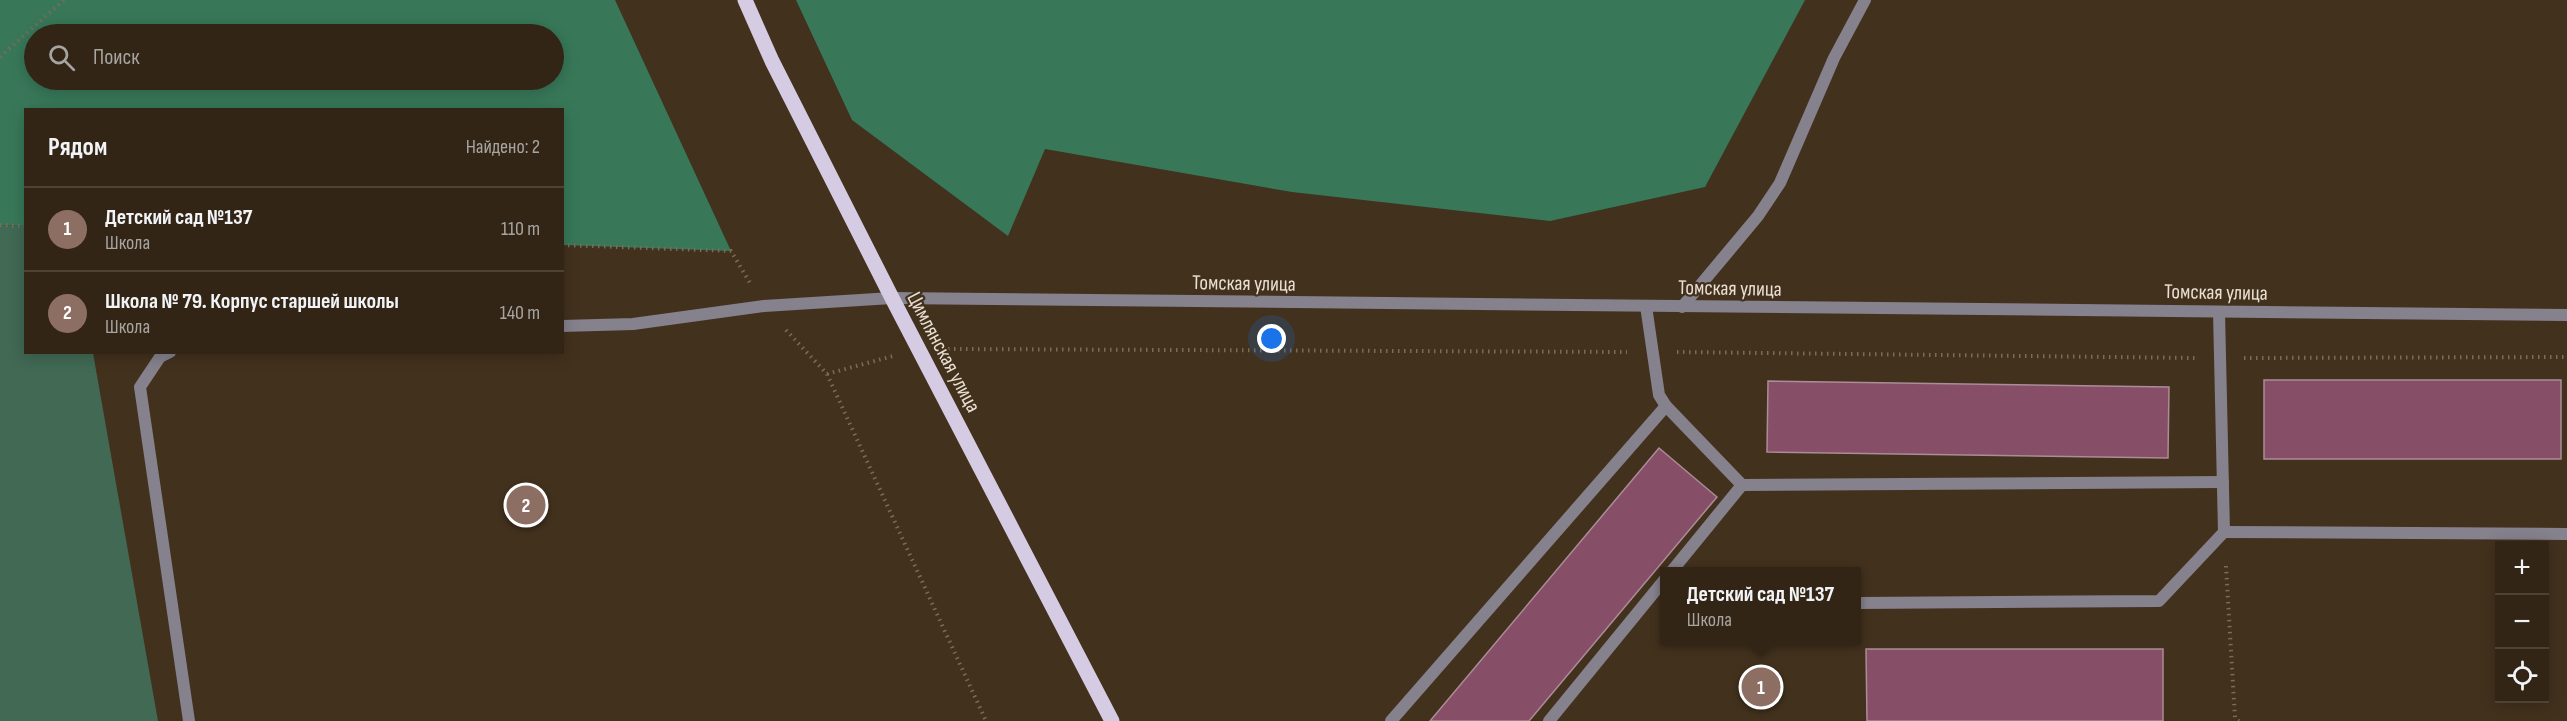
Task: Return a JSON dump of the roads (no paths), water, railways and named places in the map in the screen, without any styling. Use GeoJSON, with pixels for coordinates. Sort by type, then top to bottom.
{"type":"FeatureCollection","features":[{"type":"Feature","properties":{"kind":"main road","name":"Цимлянская улица"},"geometry":{"type":"LineString","coordinates":[[745,0],[772,61],[892,298],[1112,721]]}},
{"type":"Feature","properties":{"kind":"street"},"geometry":{"type":"LineString","coordinates":[[1682,307],[1758,216],[1780,183],[1834,58],[1865,0]]}},
{"type":"Feature","properties":{"kind":"street","name":"Томская улица"},"geometry":{"type":"LineString","coordinates":[[564,326],[633,324],[764,306],[892,298],[2567,315]]}},
{"type":"Feature","properties":{"kind":"street"},"geometry":{"type":"LineString","coordinates":[[1646,306],[1655,382],[1659,395],[1666,406],[1742,485],[2223,482]]}},
{"type":"Feature","properties":{"kind":"street"},"geometry":{"type":"LineString","coordinates":[[1861,603],[2159,601],[2224,532],[2219,312]]}},
{"type":"Feature","properties":{"kind":"street"},"geometry":{"type":"LineString","coordinates":[[166,354],[160,357],[140,387],[189,721]]}},
{"type":"Feature","properties":{"kind":"street"},"geometry":{"type":"LineString","coordinates":[[1391,721],[1666,406]]}},
{"type":"Feature","properties":{"kind":"street"},"geometry":{"type":"LineString","coordinates":[[1675,567],[1742,485]]}},
{"type":"Feature","properties":{"kind":"street"},"geometry":{"type":"LineString","coordinates":[[2224,532],[2567,534]]}},
{"type":"Feature","properties":{"kind":"street"},"geometry":{"type":"LineString","coordinates":[[1549,721],[1660,585]]}},
{"type":"Feature","properties":{"kind":"place","name":"Школа № 79. Корпус старшей школы"},"geometry":{"type":"Point","coordinates":[526,505]}},
{"type":"Feature","properties":{"kind":"place","name":"Детский сад №137"},"geometry":{"type":"Point","coordinates":[1761,687]}}]}
